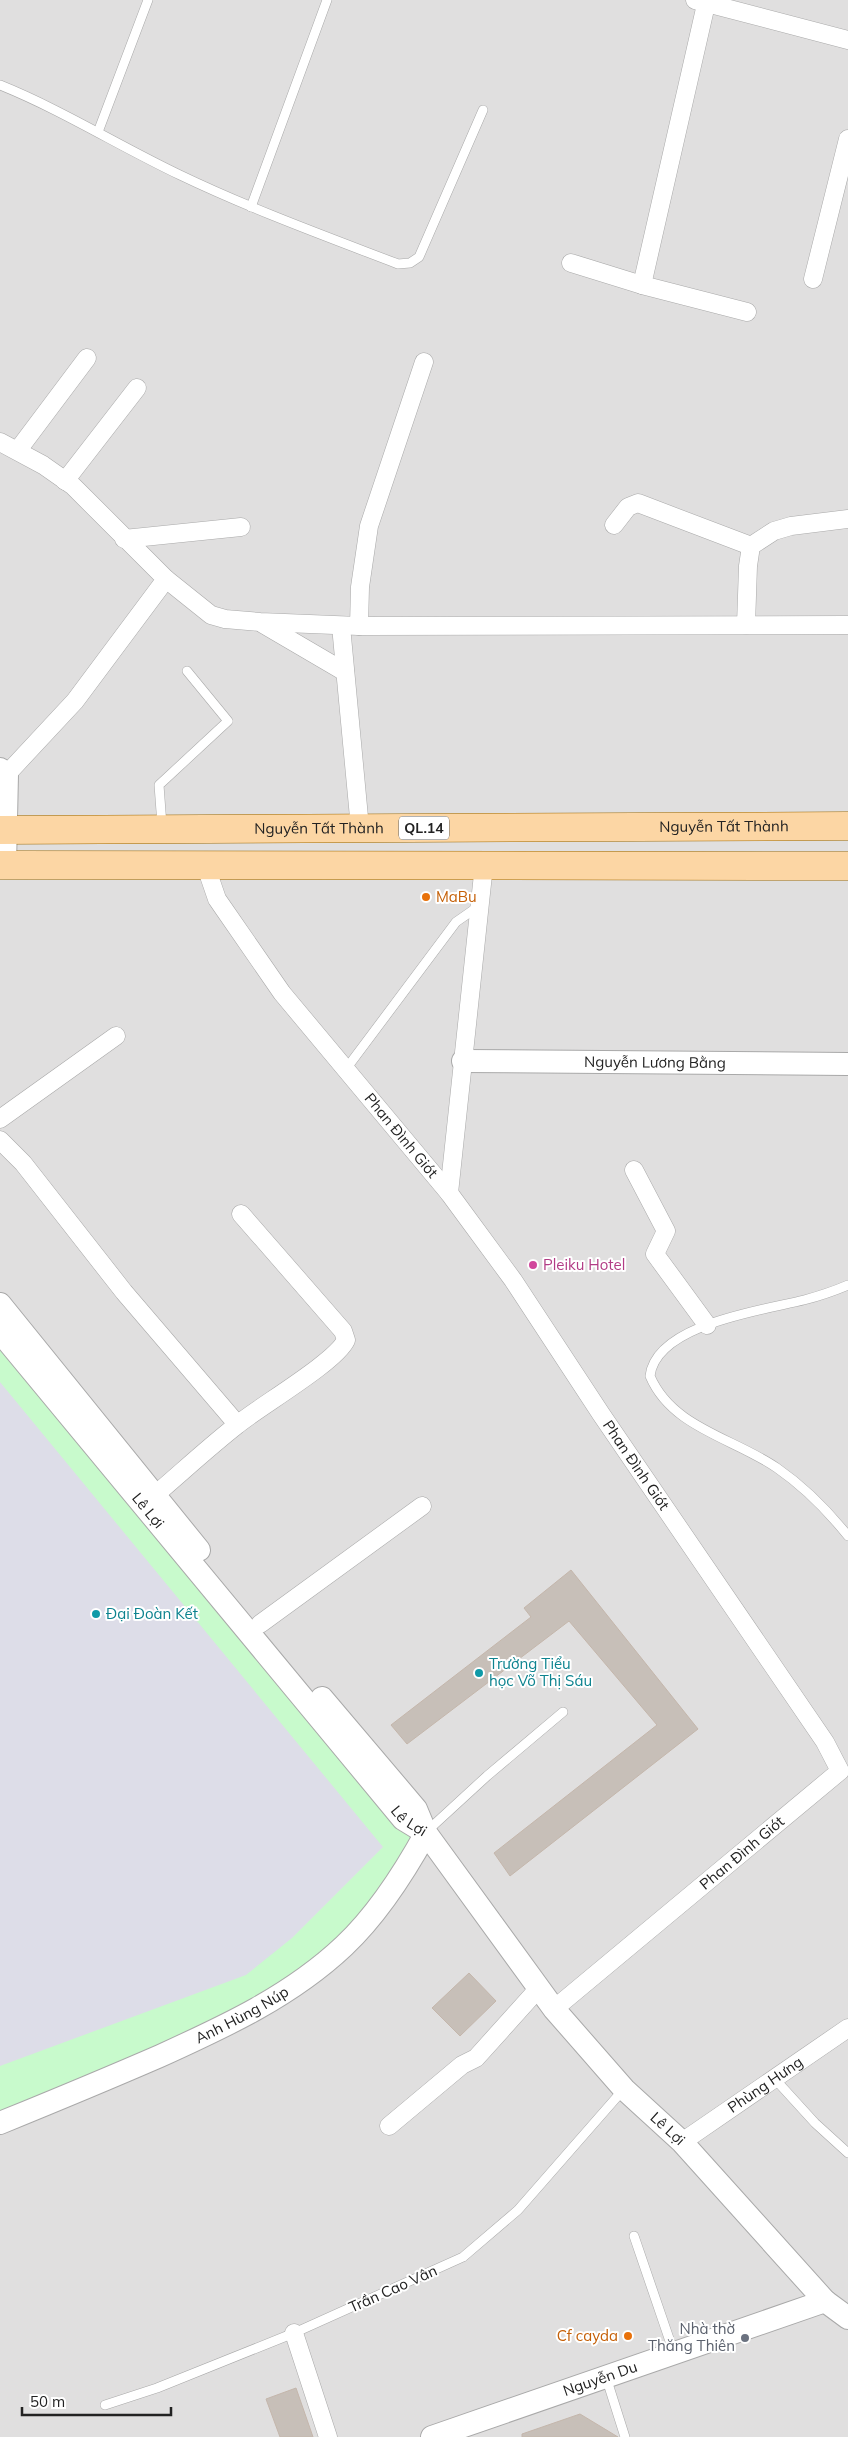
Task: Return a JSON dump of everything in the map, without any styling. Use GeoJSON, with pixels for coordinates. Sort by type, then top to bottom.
{"type":"FeatureCollection","features":[{"type":"Feature","properties":{"kind":"main road","name":"Nguyễn Tất Thành"},"geometry":{"type":"LineString","coordinates":[[3,830],[848,826]]}},
{"type":"Feature","properties":{"kind":"main road"},"geometry":{"type":"LineString","coordinates":[[3,865],[206,867],[484,865],[848,866]]}},
{"type":"Feature","properties":{"kind":"street"},"geometry":{"type":"LineString","coordinates":[[642,285],[702,1],[848,40]]}},
{"type":"Feature","properties":{"kind":"street"},"geometry":{"type":"LineString","coordinates":[[813,279],[848,139]]}},
{"type":"Feature","properties":{"kind":"street"},"geometry":{"type":"LineString","coordinates":[[571,263],[642,285],[747,312]]}},
{"type":"Feature","properties":{"kind":"street"},"geometry":{"type":"LineString","coordinates":[[18,450],[87,358]]}},
{"type":"Feature","properties":{"kind":"street"},"geometry":{"type":"LineString","coordinates":[[359,626],[360,587],[369,526],[424,362]]}},
{"type":"Feature","properties":{"kind":"street"},"geometry":{"type":"LineString","coordinates":[[65,481],[137,388]]}},
{"type":"Feature","properties":{"kind":"street"},"geometry":{"type":"LineString","coordinates":[[0,442],[18,450],[65,481],[166,578],[211,615],[225,620],[341,626],[848,625]]}},
{"type":"Feature","properties":{"kind":"street"},"geometry":{"type":"LineString","coordinates":[[614,525],[628,507],[638,503],[751,546]]}},
{"type":"Feature","properties":{"kind":"street"},"geometry":{"type":"LineString","coordinates":[[746,625],[748,566],[751,546],[774,531],[791,526],[848,519]]}},
{"type":"Feature","properties":{"kind":"street"},"geometry":{"type":"LineString","coordinates":[[124,539],[241,527]]}},
{"type":"Feature","properties":{"kind":"street"},"geometry":{"type":"LineString","coordinates":[[3,865],[3,772],[75,700],[166,578]]}},
{"type":"Feature","properties":{"kind":"street"},"geometry":{"type":"LineString","coordinates":[[260,622],[345,672]]}},
{"type":"Feature","properties":{"kind":"street"},"geometry":{"type":"LineString","coordinates":[[341,626],[360,828]]}},
{"type":"Feature","properties":{"kind":"street"},"geometry":{"type":"LineString","coordinates":[[449,1192],[484,865]]}},
{"type":"Feature","properties":{"kind":"street","name":"Phan Đình Giót"},"geometry":{"type":"LineString","coordinates":[[206,867],[217,899],[282,993],[449,1192],[513,1280],[601,1414],[825,1742],[844,1775],[554,2009]]}},
{"type":"Feature","properties":{"kind":"street"},"geometry":{"type":"LineString","coordinates":[[0,1119],[116,1036]]}},
{"type":"Feature","properties":{"kind":"street","name":"Nguyễn Lương Bằng"},"geometry":{"type":"LineString","coordinates":[[463,1061],[848,1064]]}},
{"type":"Feature","properties":{"kind":"street"},"geometry":{"type":"LineString","coordinates":[[0,1140],[23,1163],[124,1292],[237,1424]]}},
{"type":"Feature","properties":{"kind":"street"},"geometry":{"type":"LineString","coordinates":[[634,1170],[666,1231],[655,1254],[707,1325]]}},
{"type":"Feature","properties":{"kind":"street"},"geometry":{"type":"LineString","coordinates":[[149,1500],[237,1424],[328,1359],[343,1346],[346,1340],[343,1332],[241,1214]]}},
{"type":"Feature","properties":{"kind":"street"},"geometry":{"type":"LineString","coordinates":[[0,1304],[149,1500],[260,1624],[416,1809],[426,1833]]}},
{"type":"Feature","properties":{"kind":"street","name":"Lê Lợi"},"geometry":{"type":"LineString","coordinates":[[0,1332],[149,1500],[404,1819],[426,1833],[554,2009],[624,2089],[682,2142],[824,2302],[848,2318]]}},
{"type":"Feature","properties":{"kind":"street"},"geometry":{"type":"LineString","coordinates":[[260,1624],[422,1506]]}},
{"type":"Feature","properties":{"kind":"street","name":"Anh Hùng Núp"},"geometry":{"type":"LineString","coordinates":[[0,2123],[207,2035],[266,2004],[305,1979],[345,1945],[385,1898],[408,1865],[426,1833]]}},
{"type":"Feature","properties":{"kind":"street"},"geometry":{"type":"LineString","coordinates":[[389,2126],[462,2065],[476,2058],[538,1989]]}},
{"type":"Feature","properties":{"kind":"street","name":"Phùng Hưng"},"geometry":{"type":"LineString","coordinates":[[682,2142],[848,2028]]}},
{"type":"Feature","properties":{"kind":"street","name":"Nguyễn Du"},"geometry":{"type":"LineString","coordinates":[[432,2437],[824,2302]]}},
{"type":"Feature","properties":{"kind":"street"},"geometry":{"type":"LineString","coordinates":[[294,2333],[328,2437]]}},
{"type":"Feature","properties":{"kind":"lane"},"geometry":{"type":"LineString","coordinates":[[98,132],[148,0]]}},
{"type":"Feature","properties":{"kind":"lane"},"geometry":{"type":"LineString","coordinates":[[251,207],[327,0]]}},
{"type":"Feature","properties":{"kind":"lane"},"geometry":{"type":"LineString","coordinates":[[0,85],[37,100],[179,174],[251,207],[398,264],[410,263],[419,257],[483,110]]}},
{"type":"Feature","properties":{"kind":"lane"},"geometry":{"type":"LineString","coordinates":[[162,828],[159,785],[228,721],[186,671]]}},
{"type":"Feature","properties":{"kind":"lane"},"geometry":{"type":"LineString","coordinates":[[346,1069],[456,922],[479,906]]}},
{"type":"Feature","properties":{"kind":"lane"},"geometry":{"type":"LineString","coordinates":[[848,1285],[806,1300],[734,1315],[707,1325],[685,1336],[661,1354],[651,1369],[650,1376],[664,1401],[685,1418],[777,1468],[826,1510],[848,1536]]}},
{"type":"Feature","properties":{"kind":"lane"},"geometry":{"type":"LineString","coordinates":[[426,1833],[487,1776],[563,1712]]}},
{"type":"Feature","properties":{"kind":"lane"},"geometry":{"type":"LineString","coordinates":[[774,2078],[815,2123],[848,2153]]}},
{"type":"Feature","properties":{"kind":"lane","name":"Trần Cao Vân"},"geometry":{"type":"LineString","coordinates":[[105,2405],[157,2388],[294,2333],[463,2257],[518,2210],[624,2089]]}},
{"type":"Feature","properties":{"kind":"lane"},"geometry":{"type":"LineString","coordinates":[[634,2236],[674,2353]]}},
{"type":"Feature","properties":{"kind":"lane"},"geometry":{"type":"LineString","coordinates":[[606,2376],[625,2437]]}},
{"type":"Feature","properties":{"kind":"shaded area"},"geometry":{"type":"Polygon","coordinates":[[[0,0],[848,0],[848,2437],[0,2437],[0,0]]]}},
{"type":"Feature","properties":{"kind":"shaded area","name":"Đại Đoàn Kết"},"geometry":{"type":"Polygon","coordinates":[[[0,1382],[383,1847],[292,1938],[246,1975],[0,2066],[0,1382]]]}},
{"type":"Feature","properties":{"kind":"green space","name":"Đại Đoàn Kết"},"geometry":{"type":"Polygon","coordinates":[[[0,1332],[426,1833],[385,1898],[305,1979],[0,2122],[0,1332]]]}},
{"type":"Feature","properties":{"kind":"building","name":"Trường Tiểu học Võ Thị Sáu"},"geometry":{"type":"Polygon","coordinates":[[[571,1570],[698,1729],[510,1876],[494,1853],[657,1725],[569,1621],[407,1744],[391,1725],[531,1617],[524,1608],[571,1570]]]}},
{"type":"Feature","properties":{"kind":"building"},"geometry":{"type":"Polygon","coordinates":[[[469,1973],[496,2001],[460,2036],[432,2008],[469,1973]]]}},
{"type":"Feature","properties":{"kind":"building"},"geometry":{"type":"Polygon","coordinates":[[[296,2388],[313,2437],[280,2437],[266,2399],[296,2388]]]}},
{"type":"Feature","properties":{"kind":"building"},"geometry":{"type":"Polygon","coordinates":[[[580,2414],[618,2437],[522,2437],[522,2434],[580,2414]]]}},
{"type":"Feature","properties":{"kind":"place","name":"MaBu"},"geometry":{"type":"Point","coordinates":[426,897]}},
{"type":"Feature","properties":{"kind":"place","name":"Pleiku Hotel"},"geometry":{"type":"Point","coordinates":[533,1265]}},
{"type":"Feature","properties":{"kind":"place","name":"Đại Đoàn Kết"},"geometry":{"type":"Point","coordinates":[96,1614]}},
{"type":"Feature","properties":{"kind":"place","name":"Trường Tiểu học Võ Thị Sáu"},"geometry":{"type":"Point","coordinates":[479,1673]}},
{"type":"Feature","properties":{"kind":"place","name":"Cf cayda"},"geometry":{"type":"Point","coordinates":[628,2336]}},
{"type":"Feature","properties":{"kind":"place","name":"Nhà thờ Thăng Thiên"},"geometry":{"type":"Point","coordinates":[745,2338]}}]}
